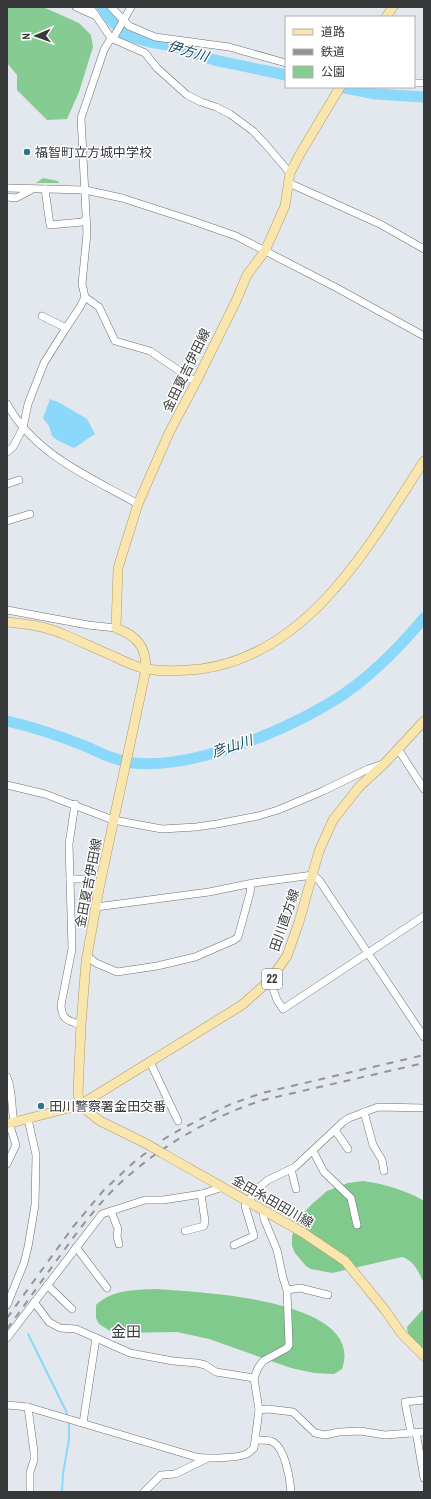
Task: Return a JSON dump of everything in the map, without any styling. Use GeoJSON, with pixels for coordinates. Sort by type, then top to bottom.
{"type":"FeatureCollection","features":[{"type":"Feature","properties":{"kind":"main road"},"geometry":{"type":"LineString","coordinates":[[387,16],[393,7]]}},
{"type":"Feature","properties":{"kind":"main road","name":"金田夏吉伊田線"},"geometry":{"type":"LineString","coordinates":[[80,1105],[78,1093],[81,1025],[88,956],[99,887],[145,673],[146,658],[143,648],[136,639],[127,632],[116,628],[118,568],[138,504],[169,433],[236,301],[247,275],[264,251],[285,206],[290,173],[339,89]]}},
{"type":"Feature","properties":{"kind":"main road"},"geometry":{"type":"LineString","coordinates":[[7,622],[34,624],[49,628],[129,664],[145,673],[185,671],[208,668],[232,662],[265,648],[298,625],[328,596],[357,560],[424,461]]}},
{"type":"Feature","properties":{"kind":"main road","name":"田川直方線"},"geometry":{"type":"LineString","coordinates":[[10,1123],[80,1105],[242,1005],[270,980],[287,956],[313,875],[319,850],[332,820],[359,787],[385,763],[424,721]]}},
{"type":"Feature","properties":{"kind":"main road","name":"金田糸田田川線"},"geometry":{"type":"LineString","coordinates":[[80,1105],[100,1121],[147,1144],[248,1201],[302,1232],[345,1261],[385,1310],[401,1333],[424,1356]]}},
{"type":"Feature","properties":{"kind":"street"},"geometry":{"type":"LineString","coordinates":[[76,7],[94,15]]}},
{"type":"Feature","properties":{"kind":"street"},"geometry":{"type":"LineString","coordinates":[[90,7],[94,15],[113,37],[145,53],[157,68],[187,95],[230,114],[247,127],[267,146],[290,173]]}},
{"type":"Feature","properties":{"kind":"street"},"geometry":{"type":"LineString","coordinates":[[111,7],[122,22],[155,37],[229,47],[285,63]]}},
{"type":"Feature","properties":{"kind":"street"},"geometry":{"type":"LineString","coordinates":[[131,7],[104,50],[82,113],[81,123],[87,233],[82,284],[85,296],[99,307],[115,341],[150,351],[196,382]]}},
{"type":"Feature","properties":{"kind":"street"},"geometry":{"type":"LineString","coordinates":[[289,183],[380,224],[424,249]]}},
{"type":"Feature","properties":{"kind":"street"},"geometry":{"type":"LineString","coordinates":[[7,188],[85,190],[122,198],[236,236],[424,336]]}},
{"type":"Feature","properties":{"kind":"street"},"geometry":{"type":"LineString","coordinates":[[7,197],[16,198],[33,189]]}},
{"type":"Feature","properties":{"kind":"street"},"geometry":{"type":"LineString","coordinates":[[45,189],[50,226],[82,222],[86,219]]}},
{"type":"Feature","properties":{"kind":"street"},"geometry":{"type":"LineString","coordinates":[[7,452],[13,448],[23,428],[28,404],[44,363],[80,307],[85,296]]}},
{"type":"Feature","properties":{"kind":"street"},"geometry":{"type":"LineString","coordinates":[[42,316],[66,328]]}},
{"type":"Feature","properties":{"kind":"street"},"geometry":{"type":"LineString","coordinates":[[7,404],[23,428],[60,461],[138,504]]}},
{"type":"Feature","properties":{"kind":"street"},"geometry":{"type":"LineString","coordinates":[[7,484],[18,480]]}},
{"type":"Feature","properties":{"kind":"street"},"geometry":{"type":"LineString","coordinates":[[7,521],[30,514]]}},
{"type":"Feature","properties":{"kind":"street"},"geometry":{"type":"LineString","coordinates":[[7,610],[88,625],[116,628]]}},
{"type":"Feature","properties":{"kind":"street"},"geometry":{"type":"LineString","coordinates":[[398,749],[424,789]]}},
{"type":"Feature","properties":{"kind":"street"},"geometry":{"type":"LineString","coordinates":[[7,785],[45,794],[114,817],[162,828],[217,824],[258,816],[278,810],[323,791],[368,769],[385,763]]}},
{"type":"Feature","properties":{"kind":"street"},"geometry":{"type":"LineString","coordinates":[[75,804],[69,844],[72,950],[61,1005],[62,1014],[65,1019],[81,1025]]}},
{"type":"Feature","properties":{"kind":"street"},"geometry":{"type":"LineString","coordinates":[[96,907],[202,893],[313,875],[319,880],[424,1037]]}},
{"type":"Feature","properties":{"kind":"street"},"geometry":{"type":"LineString","coordinates":[[70,879],[83,879],[94,886],[99,887]]}},
{"type":"Feature","properties":{"kind":"street"},"geometry":{"type":"LineString","coordinates":[[88,956],[96,963],[117,972],[157,966],[195,957],[234,940],[238,937],[251,884]]}},
{"type":"Feature","properties":{"kind":"street"},"geometry":{"type":"LineString","coordinates":[[270,980],[277,1000],[283,1009],[424,916]]}},
{"type":"Feature","properties":{"kind":"street"},"geometry":{"type":"LineString","coordinates":[[150,1062],[178,1121]]}},
{"type":"Feature","properties":{"kind":"street"},"geometry":{"type":"LineString","coordinates":[[7,1077],[10,1086],[10,1123],[16,1145],[7,1164]]}},
{"type":"Feature","properties":{"kind":"street"},"geometry":{"type":"LineString","coordinates":[[234,1244],[254,1236],[246,1206],[257,1189],[268,1180],[295,1167],[349,1118],[378,1107],[424,1108]]}},
{"type":"Feature","properties":{"kind":"street"},"geometry":{"type":"LineString","coordinates":[[364,1112],[373,1145],[382,1160],[384,1170]]}},
{"type":"Feature","properties":{"kind":"street"},"geometry":{"type":"LineString","coordinates":[[7,1304],[27,1253],[35,1206],[36,1155],[28,1119]]}},
{"type":"Feature","properties":{"kind":"street"},"geometry":{"type":"LineString","coordinates":[[335,1130],[348,1149]]}},
{"type":"Feature","properties":{"kind":"street"},"geometry":{"type":"LineString","coordinates":[[313,1151],[324,1172],[350,1198],[357,1225]]}},
{"type":"Feature","properties":{"kind":"street"},"geometry":{"type":"LineString","coordinates":[[291,1169],[296,1189]]}},
{"type":"Feature","properties":{"kind":"street"},"geometry":{"type":"LineString","coordinates":[[7,1338],[102,1214],[145,1200],[163,1200],[201,1194],[224,1188]]}},
{"type":"Feature","properties":{"kind":"street"},"geometry":{"type":"LineString","coordinates":[[186,1231],[204,1226],[205,1221],[201,1194]]}},
{"type":"Feature","properties":{"kind":"street"},"geometry":{"type":"LineString","coordinates":[[7,1405],[28,1407],[206,1458],[244,1455],[250,1452],[254,1448],[256,1440],[259,1410],[254,1378],[263,1361],[287,1348],[289,1345],[287,1290],[277,1250],[264,1219],[263,1210]]}},
{"type":"Feature","properties":{"kind":"street"},"geometry":{"type":"LineString","coordinates":[[111,1211],[118,1229],[117,1236],[120,1244]]}},
{"type":"Feature","properties":{"kind":"street"},"geometry":{"type":"LineString","coordinates":[[76,1247],[107,1288]]}},
{"type":"Feature","properties":{"kind":"street"},"geometry":{"type":"LineString","coordinates":[[47,1285],[72,1309]]}},
{"type":"Feature","properties":{"kind":"street"},"geometry":{"type":"LineString","coordinates":[[287,1290],[300,1288],[328,1295]]}},
{"type":"Feature","properties":{"kind":"street"},"geometry":{"type":"LineString","coordinates":[[34,1302],[49,1322],[60,1328],[76,1329],[130,1353],[173,1361],[197,1363],[205,1365],[216,1372],[254,1378]]}},
{"type":"Feature","properties":{"kind":"street"},"geometry":{"type":"LineString","coordinates":[[83,1423],[96,1338]]}},
{"type":"Feature","properties":{"kind":"street"},"geometry":{"type":"LineString","coordinates":[[424,1400],[405,1402],[414,1432],[424,1478]]}},
{"type":"Feature","properties":{"kind":"street"},"geometry":{"type":"LineString","coordinates":[[28,1407],[34,1452],[34,1460],[30,1472],[30,1492]]}},
{"type":"Feature","properties":{"kind":"street"},"geometry":{"type":"LineString","coordinates":[[259,1410],[268,1409],[293,1412],[315,1433],[325,1435],[339,1432],[360,1432],[385,1435],[424,1432]]}},
{"type":"Feature","properties":{"kind":"street"},"geometry":{"type":"LineString","coordinates":[[256,1440],[272,1441],[278,1445],[288,1468],[291,1492]]}},
{"type":"Feature","properties":{"kind":"street"},"geometry":{"type":"LineString","coordinates":[[144,1492],[161,1475],[175,1474],[206,1458]]}},
{"type":"Feature","properties":{"kind":"green space"},"geometry":{"type":"Polygon","coordinates":[[[8,7],[43,7],[79,23],[91,35],[93,47],[79,92],[67,119],[47,120],[17,90],[17,75],[7,63],[8,7]]]}},
{"type":"Feature","properties":{"kind":"green space"},"geometry":{"type":"Polygon","coordinates":[[[43,178],[58,181],[59,183],[36,183],[43,178]]]}},
{"type":"Feature","properties":{"kind":"green space"},"geometry":{"type":"Polygon","coordinates":[[[363,1181],[395,1188],[424,1201],[424,1283],[413,1264],[402,1257],[332,1273],[311,1269],[306,1266],[295,1253],[292,1246],[292,1236],[301,1216],[311,1205],[327,1191],[348,1183],[363,1181]]]}},
{"type":"Feature","properties":{"kind":"green space"},"geometry":{"type":"Polygon","coordinates":[[[155,1289],[239,1297],[273,1304],[305,1313],[329,1327],[343,1345],[342,1369],[334,1374],[314,1373],[291,1368],[209,1339],[177,1332],[120,1333],[110,1331],[99,1324],[96,1318],[96,1305],[102,1300],[109,1296],[123,1292],[155,1289]]]}},
{"type":"Feature","properties":{"kind":"green space"},"geometry":{"type":"Polygon","coordinates":[[[424,1308],[424,1349],[410,1337],[407,1327],[424,1308]]]}},
{"type":"Feature","properties":{"kind":"water"},"geometry":{"type":"Polygon","coordinates":[[[50,399],[60,403],[87,419],[95,434],[74,448],[57,440],[52,436],[49,426],[43,418],[50,399]]]}},
{"type":"Feature","properties":{"kind":"waterway","name":"伊方川"},"geometry":{"type":"LineString","coordinates":[[102,7],[111,20],[125,35],[150,42],[174,46],[214,60],[285,75]]}},
{"type":"Feature","properties":{"kind":"waterway","name":"伊方川"},"geometry":{"type":"LineString","coordinates":[[345,88],[376,94],[424,97]]}},
{"type":"Feature","properties":{"kind":"waterway","name":"彦山川"},"geometry":{"type":"LineString","coordinates":[[7,721],[46,732],[76,742],[115,759],[133,763],[159,763],[188,759],[218,752],[280,729],[334,701],[355,686],[383,662],[424,618]]}},
{"type":"Feature","properties":{"kind":"waterway"},"geometry":{"type":"LineString","coordinates":[[28,1334],[66,1411],[68,1418]]}},
{"type":"Feature","properties":{"kind":"waterway"},"geometry":{"type":"LineString","coordinates":[[62,1492],[63,1474],[69,1439],[69,1422]]}},
{"type":"Feature","properties":{"kind":"railway"},"geometry":{"type":"LineString","coordinates":[[7,1318],[73,1227],[103,1191],[134,1162],[164,1139],[231,1104],[262,1093],[424,1055]]}},
{"type":"Feature","properties":{"kind":"railway"},"geometry":{"type":"LineString","coordinates":[[7,1329],[86,1220],[116,1187],[149,1159],[166,1147],[203,1125],[243,1107],[263,1100],[424,1063]]}},
{"type":"Feature","properties":{"kind":"place","name":"福智町立方城中学校"},"geometry":{"type":"Point","coordinates":[27,152]}},
{"type":"Feature","properties":{"kind":"place","name":"田川警察署金田交番"},"geometry":{"type":"Point","coordinates":[41,1106]}},
{"type":"Feature","properties":{"kind":"district","name":"金田"},"geometry":{"type":"Point","coordinates":[126,1332]}}]}
